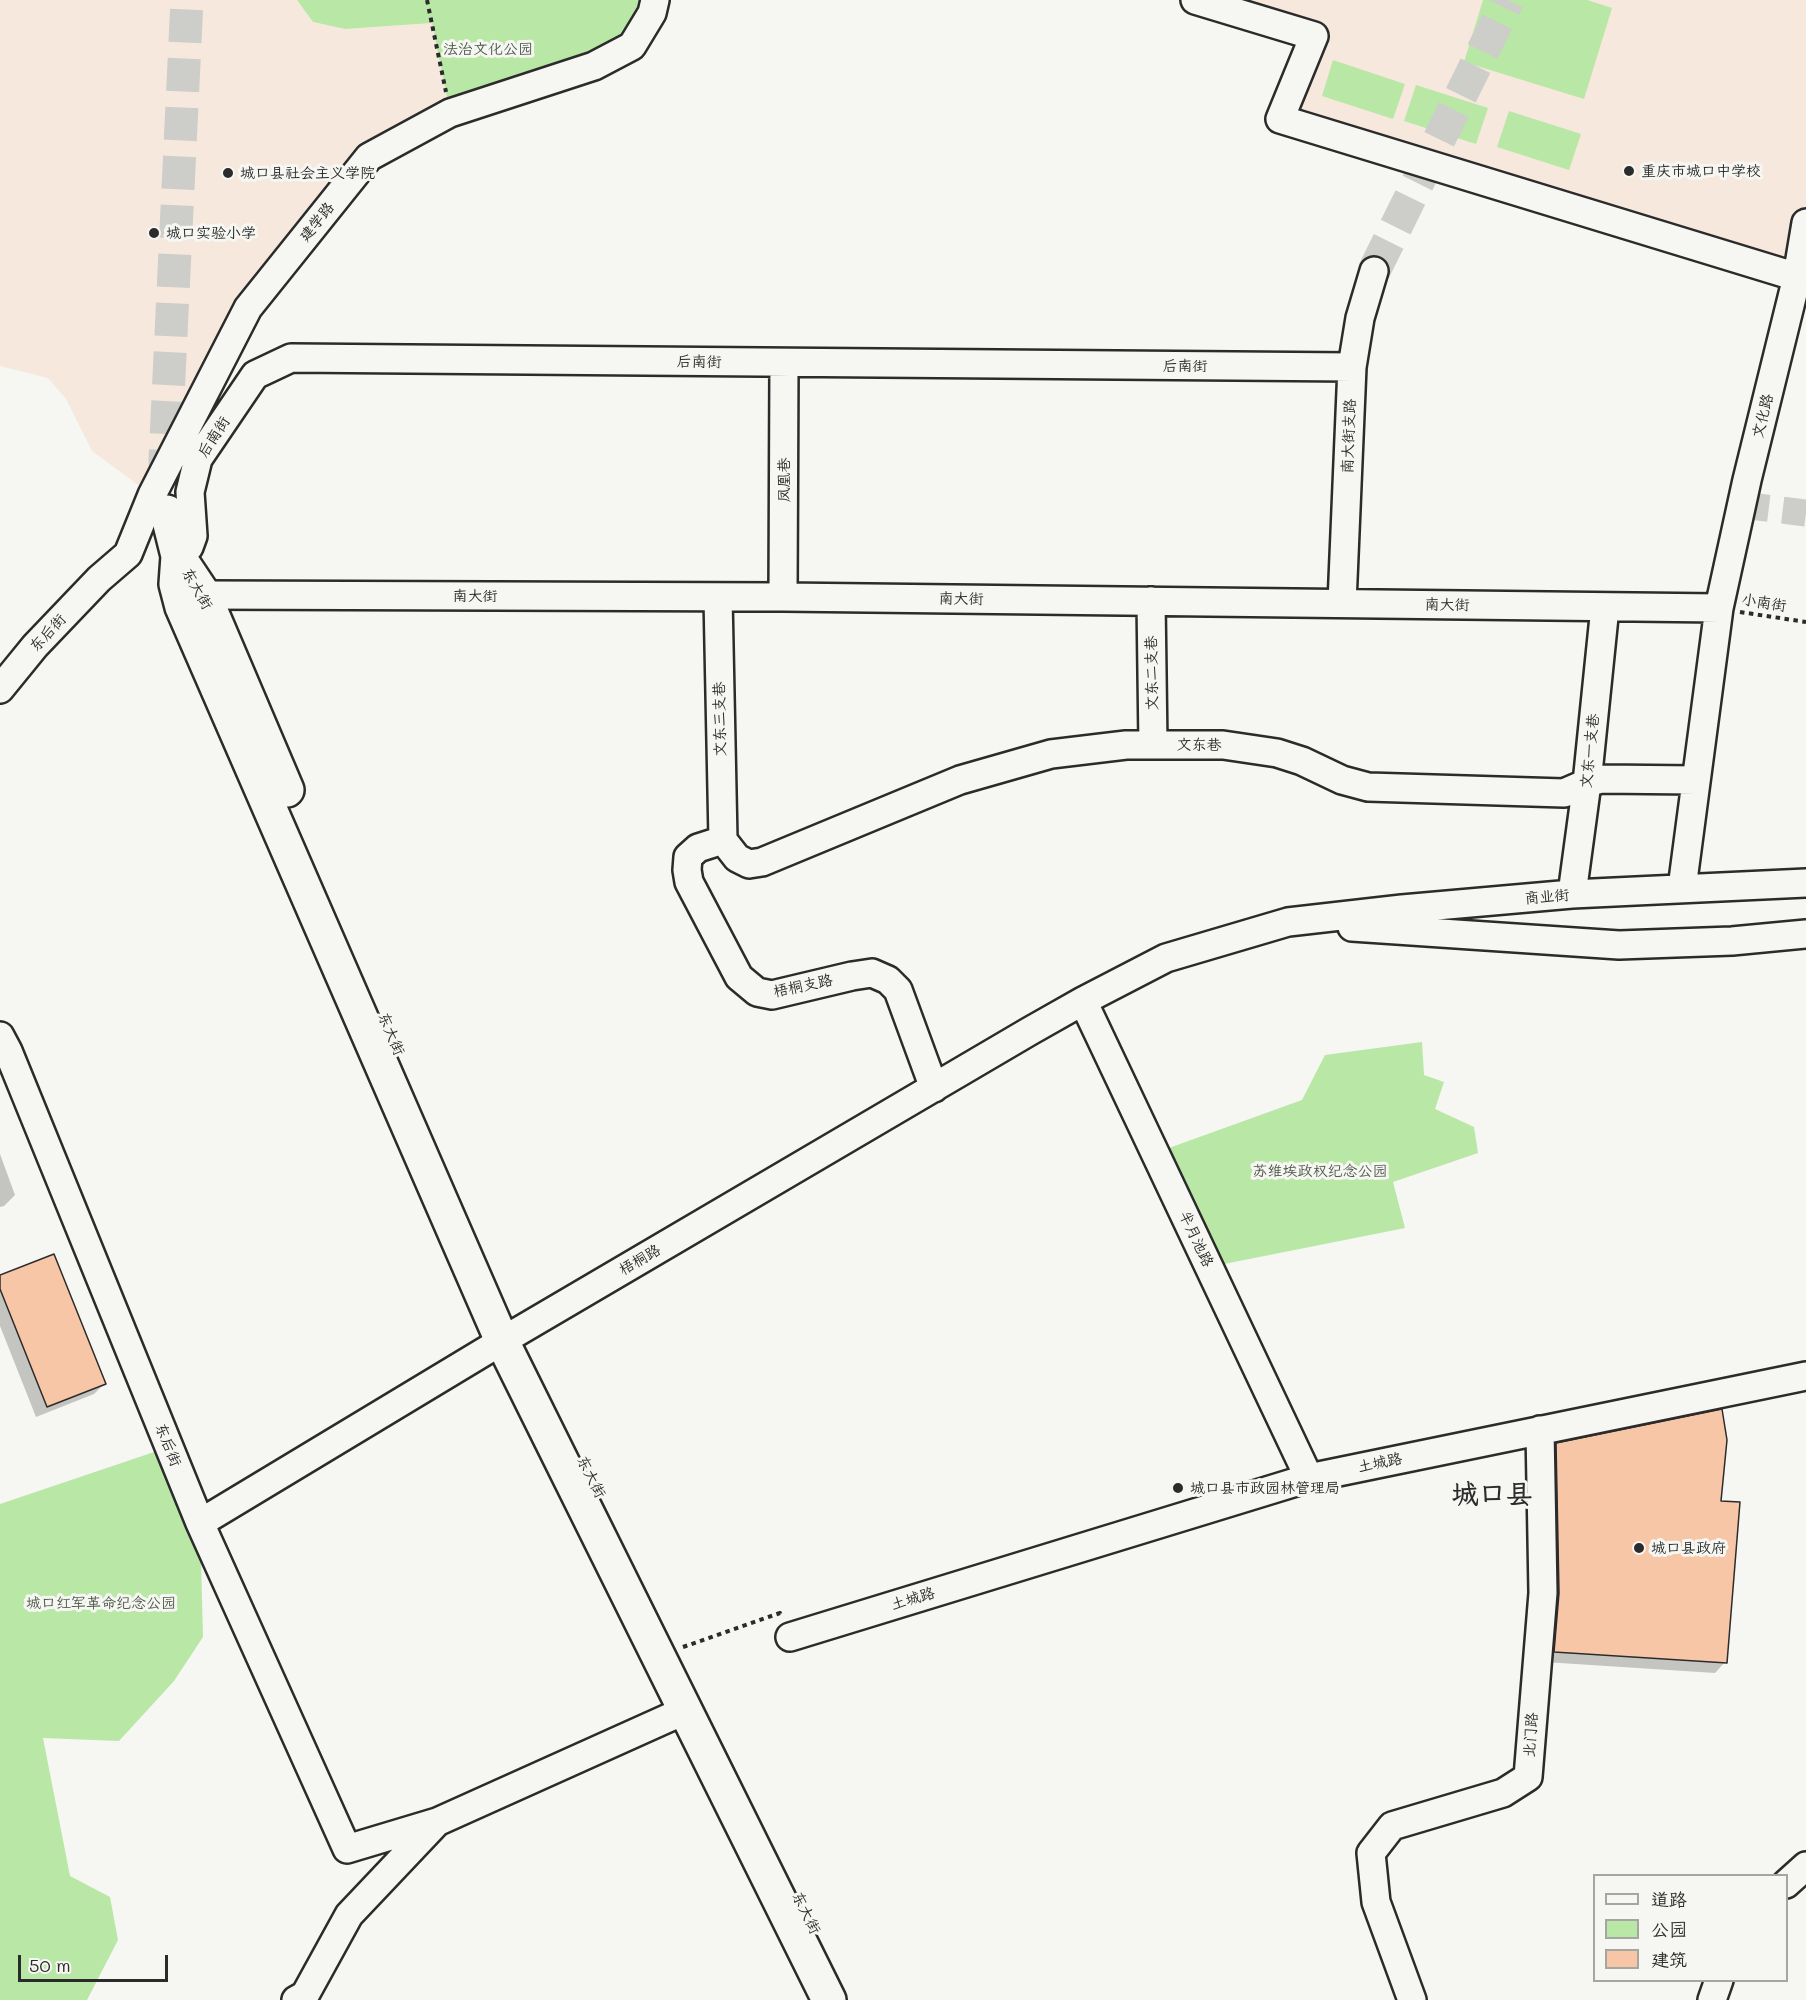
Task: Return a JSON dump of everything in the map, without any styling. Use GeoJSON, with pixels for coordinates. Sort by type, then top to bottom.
{"type":"FeatureCollection","features":[{"type":"Feature","properties":{"kind":"main road"},"geometry":{"type":"LineString","coordinates":[[167,512],[178,556]]}},
{"type":"Feature","properties":{"kind":"main road","name":"东大街"},"geometry":{"type":"LineString","coordinates":[[178,556],[204,595],[510,1336],[679,1648],[848,2000]]}},
{"type":"Feature","properties":{"kind":"main road","name":"东大街"},"geometry":{"type":"LineString","coordinates":[[178,556],[176,584],[182,607],[510,1336],[686,1710],[829,2000]]}},
{"type":"Feature","properties":{"kind":"street","name":"建学路"},"geometry":{"type":"LineString","coordinates":[[99,579],[128,554],[152,495],[248,308],[369,157],[450,113],[594,66],[632,46],[652,13],[654,0]]}},
{"type":"Feature","properties":{"kind":"street"},"geometry":{"type":"LineString","coordinates":[[1195,0],[1314,36],[1280,119],[1797,277]]}},
{"type":"Feature","properties":{"kind":"street","name":"文化路"},"geometry":{"type":"LineString","coordinates":[[1682,888],[1719,609],[1747,480],[1797,277],[1806,223]]}},
{"type":"Feature","properties":{"kind":"street","name":"南大街支路"},"geometry":{"type":"LineString","coordinates":[[1341,603],[1352,367],[1360,318],[1374,271]]}},
{"type":"Feature","properties":{"kind":"street","name":"后南街"},"geometry":{"type":"LineString","coordinates":[[178,556],[189,547],[193,536],[190,492],[198,459],[255,375],[291,358],[1352,367]]}},
{"type":"Feature","properties":{"kind":"street","name":"凤凰巷"},"geometry":{"type":"LineString","coordinates":[[783,597],[784,363]]}},
{"type":"Feature","properties":{"kind":"street","name":"东后街"},"geometry":{"type":"LineString","coordinates":[[0,689],[35,646],[99,579]]}},
{"type":"Feature","properties":{"kind":"street","name":"南大街"},"geometry":{"type":"LineString","coordinates":[[204,595],[783,597],[1719,609]]}},
{"type":"Feature","properties":{"kind":"street","name":"文东三支巷"},"geometry":{"type":"LineString","coordinates":[[718,597],[723,840]]}},
{"type":"Feature","properties":{"kind":"street","name":"文东二支巷"},"geometry":{"type":"LineString","coordinates":[[1151,601],[1153,745]]}},
{"type":"Feature","properties":{"kind":"street","name":"文东一支巷"},"geometry":{"type":"LineString","coordinates":[[1572,894],[1587,783],[1605,607]]}},
{"type":"Feature","properties":{"kind":"street","name":"文东巷"},"geometry":{"type":"LineString","coordinates":[[723,840],[737,858],[749,864],[762,862],[960,780],[1051,754],[1126,745],[1223,745],[1277,753],[1302,761],[1342,780],[1368,787],[1564,793],[1601,779],[1696,780]]}},
{"type":"Feature","properties":{"kind":"street","name":"梧桐支路"},"geometry":{"type":"LineString","coordinates":[[723,840],[698,848],[688,857],[688,876],[689,882],[740,978],[757,992],[772,995],[852,976],[872,974],[888,980],[898,990],[934,1088]]}},
{"type":"Feature","properties":{"kind":"street","name":"商业街"},"geometry":{"type":"LineString","coordinates":[[1083,1000],[1166,958],[1288,922],[1572,894],[1806,883]]}},
{"type":"Feature","properties":{"kind":"street","name":"商业街"},"geometry":{"type":"LineString","coordinates":[[1288,922],[1619,945],[1732,941],[1806,934]]}},
{"type":"Feature","properties":{"kind":"street","name":"梧桐路"},"geometry":{"type":"LineString","coordinates":[[200,1523],[510,1336],[1083,1000]]}},
{"type":"Feature","properties":{"kind":"street","name":"半月池路"},"geometry":{"type":"LineString","coordinates":[[1083,1000],[1309,1478]]}},
{"type":"Feature","properties":{"kind":"street","name":"东后街"},"geometry":{"type":"LineString","coordinates":[[0,1036],[200,1523],[348,1849],[437,1822]]}},
{"type":"Feature","properties":{"kind":"street","name":"土城路"},"geometry":{"type":"LineString","coordinates":[[790,1637],[1309,1478],[1806,1376]]}},
{"type":"Feature","properties":{"kind":"street","name":"北门路"},"geometry":{"type":"LineString","coordinates":[[1412,2000],[1376,1902],[1371,1853],[1392,1826],[1503,1793],[1528,1777],[1543,1593],[1540,1430]]}},
{"type":"Feature","properties":{"kind":"street"},"geometry":{"type":"LineString","coordinates":[[296,2000],[305,1995],[349,1915],[437,1822],[686,1710]]}},
{"type":"Feature","properties":{"kind":"street"},"geometry":{"type":"LineString","coordinates":[[1788,1882],[1806,1866]]}},
{"type":"Feature","properties":{"kind":"street"},"geometry":{"type":"LineString","coordinates":[[1712,2000],[1718,1982]]}},
{"type":"Feature","properties":{"kind":"path"},"geometry":{"type":"LineString","coordinates":[[427,0],[450,113]]}},
{"type":"Feature","properties":{"kind":"path","name":"小南街"},"geometry":{"type":"LineString","coordinates":[[1719,609],[1806,622]]}},
{"type":"Feature","properties":{"kind":"path"},"geometry":{"type":"LineString","coordinates":[[679,1648],[780,1614],[790,1637]]}},
{"type":"Feature","properties":{"kind":"shaded area"},"geometry":{"type":"Polygon","coordinates":[[[0,0],[297,0],[313,22],[345,29],[432,23],[450,113],[369,157],[248,308],[152,495],[92,451],[66,399],[48,378],[0,366],[0,0]]]}},
{"type":"Feature","properties":{"kind":"shaded area","name":"重庆市城口中学校"},"geometry":{"type":"Polygon","coordinates":[[[1195,0],[1806,0],[1806,223],[1797,277],[1280,119],[1313,36],[1195,0]]]}},
{"type":"Feature","properties":{"kind":"green space","name":"法治文化公园"},"geometry":{"type":"Polygon","coordinates":[[[297,0],[655,0],[632,46],[450,113],[432,23],[345,29],[313,22],[297,0]]]}},
{"type":"Feature","properties":{"kind":"green space"},"geometry":{"type":"Polygon","coordinates":[[[1483,0],[1587,0],[1612,8],[1584,99],[1464,62],[1483,0]]]}},
{"type":"Feature","properties":{"kind":"green space"},"geometry":{"type":"Polygon","coordinates":[[[1333,60],[1405,84],[1393,119],[1322,96],[1333,60]]]}},
{"type":"Feature","properties":{"kind":"green space"},"geometry":{"type":"Polygon","coordinates":[[[1416,85],[1488,108],[1476,144],[1404,121],[1416,85]]]}},
{"type":"Feature","properties":{"kind":"green space"},"geometry":{"type":"Polygon","coordinates":[[[1509,111],[1581,134],[1569,170],[1497,147],[1509,111]]]}},
{"type":"Feature","properties":{"kind":"green space","name":"苏维埃政权纪念公园"},"geometry":{"type":"Polygon","coordinates":[[[1422,1042],[1424,1075],[1444,1082],[1435,1109],[1474,1127],[1478,1153],[1393,1182],[1405,1228],[1209,1267],[1155,1153],[1302,1100],[1325,1055],[1422,1042]]]}},
{"type":"Feature","properties":{"kind":"green space","name":"城口红军革命纪念公园"},"geometry":{"type":"Polygon","coordinates":[[[169,1447],[200,1523],[203,1637],[174,1681],[119,1741],[43,1738],[70,1876],[110,1897],[118,1940],[87,2000],[0,2000],[0,1504],[169,1447]]]}},
{"type":"Feature","properties":{"kind":"building"},"geometry":{"type":"Polygon","coordinates":[[[54,1254],[106,1384],[47,1407],[0,1289],[0,1275],[54,1254]]]}},
{"type":"Feature","properties":{"kind":"building","name":"城口县政府"},"geometry":{"type":"Polygon","coordinates":[[[1722,1409],[1727,1440],[1721,1501],[1740,1502],[1727,1663],[1554,1652],[1559,1593],[1556,1443],[1722,1409]]]}},
{"type":"Feature","properties":{"kind":"tunnel"},"geometry":{"type":"LineString","coordinates":[[166,483],[165,460],[187,0]]}},
{"type":"Feature","properties":{"kind":"tunnel"},"geometry":{"type":"LineString","coordinates":[[1374,271],[1508,0]]}},
{"type":"Feature","properties":{"kind":"tunnel"},"geometry":{"type":"LineString","coordinates":[[1742,505],[1806,513]]}},
{"type":"Feature","properties":{"kind":"place","name":"重庆市城口中学校"},"geometry":{"type":"Point","coordinates":[1629,171]}},
{"type":"Feature","properties":{"kind":"place","name":"城口县社会主义学院"},"geometry":{"type":"Point","coordinates":[228,173]}},
{"type":"Feature","properties":{"kind":"place","name":"城口实验小学"},"geometry":{"type":"Point","coordinates":[154,233]}},
{"type":"Feature","properties":{"kind":"place","name":"城口县市政园林管理局"},"geometry":{"type":"Point","coordinates":[1178,1488]}},
{"type":"Feature","properties":{"kind":"place","name":"城口县政府"},"geometry":{"type":"Point","coordinates":[1639,1548]}},
{"type":"Feature","properties":{"kind":"district","name":"城口县"},"geometry":{"type":"Point","coordinates":[1492,1495]}}]}
